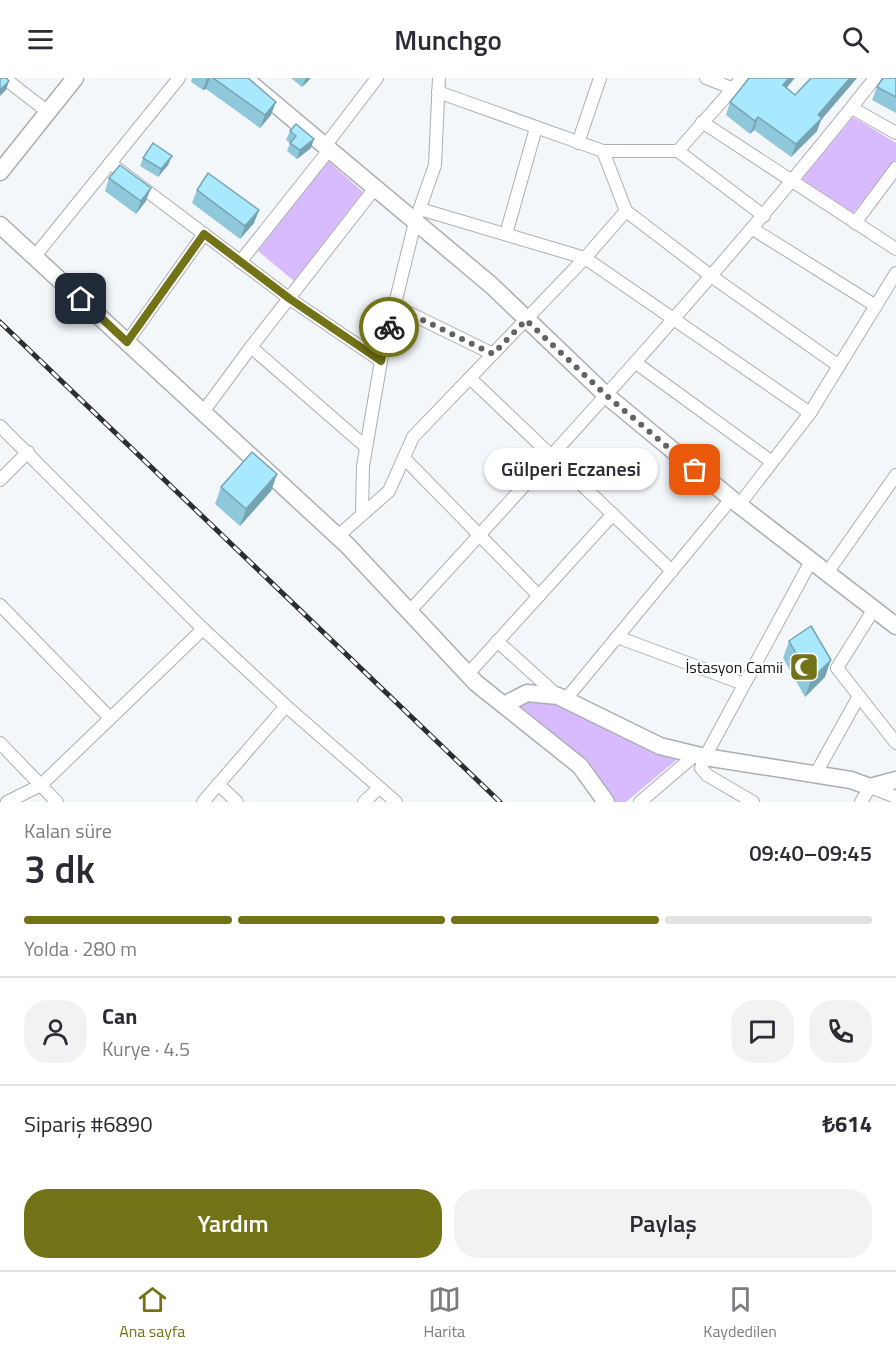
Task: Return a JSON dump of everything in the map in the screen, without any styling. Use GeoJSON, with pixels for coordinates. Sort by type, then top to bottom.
{"type":"FeatureCollection","features":[{"type":"Feature","properties":{"kind":"street"},"geometry":{"type":"LineString","coordinates":[[4,78],[48,112]]}},
{"type":"Feature","properties":{"kind":"street"},"geometry":{"type":"LineString","coordinates":[[0,172],[75,78]]}},
{"type":"Feature","properties":{"kind":"street"},"geometry":{"type":"LineString","coordinates":[[35,256],[179,78]]}},
{"type":"Feature","properties":{"kind":"street"},"geometry":{"type":"LineString","coordinates":[[244,78],[375,188],[418,215],[607,396],[735,502],[896,626]]}},
{"type":"Feature","properties":{"kind":"street"},"geometry":{"type":"LineString","coordinates":[[240,262],[377,78]]}},
{"type":"Feature","properties":{"kind":"street"},"geometry":{"type":"LineString","coordinates":[[362,512],[363,466],[381,361],[418,215],[435,165],[438,78]]}},
{"type":"Feature","properties":{"kind":"street"},"geometry":{"type":"LineString","coordinates":[[578,143],[600,78]]}},
{"type":"Feature","properties":{"kind":"street"},"geometry":{"type":"LineString","coordinates":[[706,78],[734,89]]}},
{"type":"Feature","properties":{"kind":"street"},"geometry":{"type":"LineString","coordinates":[[678,151],[742,78]]}},
{"type":"Feature","properties":{"kind":"street"},"geometry":{"type":"LineString","coordinates":[[410,612],[607,396],[753,229],[793,183],[875,78]]}},
{"type":"Feature","properties":{"kind":"street"},"geometry":{"type":"LineString","coordinates":[[438,92],[603,151],[678,151],[764,216]]}},
{"type":"Feature","properties":{"kind":"street"},"geometry":{"type":"LineString","coordinates":[[852,108],[896,133]]}},
{"type":"Feature","properties":{"kind":"street"},"geometry":{"type":"LineString","coordinates":[[702,122],[896,249]]}},
{"type":"Feature","properties":{"kind":"street"},"geometry":{"type":"LineString","coordinates":[[506,234],[536,128]]}},
{"type":"Feature","properties":{"kind":"street"},"geometry":{"type":"LineString","coordinates":[[603,151],[626,211],[711,276],[839,366]]}},
{"type":"Feature","properties":{"kind":"street"},"geometry":{"type":"LineString","coordinates":[[110,163],[290,299],[381,361]]}},
{"type":"Feature","properties":{"kind":"street"},"geometry":{"type":"LineString","coordinates":[[855,223],[896,168]]}},
{"type":"Feature","properties":{"kind":"street"},"geometry":{"type":"LineString","coordinates":[[203,412],[375,188]]}},
{"type":"Feature","properties":{"kind":"street"},"geometry":{"type":"LineString","coordinates":[[338,536],[362,512],[389,491],[413,437],[585,258],[626,211]]}},
{"type":"Feature","properties":{"kind":"street"},"geometry":{"type":"LineString","coordinates":[[418,215],[506,234],[585,258],[810,413]]}},
{"type":"Feature","properties":{"kind":"street"},"geometry":{"type":"LineString","coordinates":[[0,225],[338,536],[468,674],[580,766],[606,802]]}},
{"type":"Feature","properties":{"kind":"street"},"geometry":{"type":"LineString","coordinates":[[753,229],[876,306]]}},
{"type":"Feature","properties":{"kind":"street"},"geometry":{"type":"LineString","coordinates":[[127,342],[204,234]]}},
{"type":"Feature","properties":{"kind":"street"},"geometry":{"type":"LineString","coordinates":[[562,698],[672,571],[772,462],[810,413],[896,273]]}},
{"type":"Feature","properties":{"kind":"street"},"geometry":{"type":"LineString","coordinates":[[394,306],[493,354]]}},
{"type":"Feature","properties":{"kind":"street"},"geometry":{"type":"LineString","coordinates":[[251,347],[366,447]]}},
{"type":"Feature","properties":{"kind":"street"},"geometry":{"type":"LineString","coordinates":[[636,363],[772,462]]}},
{"type":"Feature","properties":{"kind":"street"},"geometry":{"type":"LineString","coordinates":[[470,378],[672,571]]}},
{"type":"Feature","properties":{"kind":"street"},"geometry":{"type":"LineString","coordinates":[[0,426],[203,629],[286,706],[396,802]]}},
{"type":"Feature","properties":{"kind":"street"},"geometry":{"type":"LineString","coordinates":[[0,480],[28,452]]}},
{"type":"Feature","properties":{"kind":"street"},"geometry":{"type":"LineString","coordinates":[[404,458],[539,596]]}},
{"type":"Feature","properties":{"kind":"street"},"geometry":{"type":"LineString","coordinates":[[827,573],[896,475]]}},
{"type":"Feature","properties":{"kind":"street"},"geometry":{"type":"LineString","coordinates":[[468,674],[613,514]]}},
{"type":"Feature","properties":{"kind":"street"},"geometry":{"type":"LineString","coordinates":[[640,802],[700,756],[744,684],[811,561]]}},
{"type":"Feature","properties":{"kind":"street"},"geometry":{"type":"LineString","coordinates":[[0,605],[110,718]]}},
{"type":"Feature","properties":{"kind":"street"},"geometry":{"type":"LineString","coordinates":[[874,609],[837,668],[896,743]]}},
{"type":"Feature","properties":{"kind":"street"},"geometry":{"type":"LineString","coordinates":[[7,802],[41,785],[203,629]]}},
{"type":"Feature","properties":{"kind":"street"},"geometry":{"type":"LineString","coordinates":[[617,637],[744,684]]}},
{"type":"Feature","properties":{"kind":"street"},"geometry":{"type":"LineString","coordinates":[[497,641],[562,698],[660,746],[700,756],[870,786],[896,797]]}},
{"type":"Feature","properties":{"kind":"street"},"geometry":{"type":"LineString","coordinates":[[504,705],[527,693],[562,698]]}},
{"type":"Feature","properties":{"kind":"street"},"geometry":{"type":"LineString","coordinates":[[815,775],[859,696]]}},
{"type":"Feature","properties":{"kind":"street"},"geometry":{"type":"LineString","coordinates":[[203,802],[286,706]]}},
{"type":"Feature","properties":{"kind":"street"},"geometry":{"type":"LineString","coordinates":[[0,743],[57,802]]}},
{"type":"Feature","properties":{"kind":"street"},"geometry":{"type":"LineString","coordinates":[[700,756],[701,768],[707,775],[753,802]]}},
{"type":"Feature","properties":{"kind":"street"},"geometry":{"type":"LineString","coordinates":[[861,802],[870,786],[896,780]]}},
{"type":"Feature","properties":{"kind":"street"},"geometry":{"type":"LineString","coordinates":[[218,784],[237,802]]}},
{"type":"Feature","properties":{"kind":"street"},"geometry":{"type":"LineString","coordinates":[[364,802],[379,788]]}},
{"type":"Feature","properties":{"kind":"shaded area"},"geometry":{"type":"Polygon","coordinates":[[[853,117],[896,143],[896,160],[852,214],[801,180],[853,117]]]}},
{"type":"Feature","properties":{"kind":"shaded area"},"geometry":{"type":"Polygon","coordinates":[[[328,161],[363,192],[294,281],[258,251],[328,161]]]}},
{"type":"Feature","properties":{"kind":"shaded area"},"geometry":{"type":"Polygon","coordinates":[[[540,699],[551,701],[680,757],[626,802],[615,802],[582,758],[520,706],[540,699]]]}},
{"type":"Feature","properties":{"kind":"building"},"geometry":{"type":"Polygon","coordinates":[[[0,78],[6,78],[9,81],[0,90],[0,78]]]}},
{"type":"Feature","properties":{"kind":"building"},"geometry":{"type":"Polygon","coordinates":[[[213,78],[248,78],[276,102],[265,115],[213,78]]]}},
{"type":"Feature","properties":{"kind":"building"},"geometry":{"type":"Polygon","coordinates":[[[749,78],[789,78],[783,85],[795,95],[811,78],[850,78],[818,115],[822,118],[796,144],[758,117],[755,121],[730,102],[749,78]]]}},
{"type":"Feature","properties":{"kind":"building"},"geometry":{"type":"Polygon","coordinates":[[[883,78],[896,78],[896,97],[877,87],[883,78]]]}},
{"type":"Feature","properties":{"kind":"building"},"geometry":{"type":"Polygon","coordinates":[[[296,124],[314,139],[300,150],[290,143],[296,136],[290,131],[296,124]]]}},
{"type":"Feature","properties":{"kind":"building"},"geometry":{"type":"Polygon","coordinates":[[[153,143],[172,156],[161,169],[143,158],[153,143]]]}},
{"type":"Feature","properties":{"kind":"building"},"geometry":{"type":"Polygon","coordinates":[[[120,165],[151,188],[141,201],[109,178],[120,165]]]}},
{"type":"Feature","properties":{"kind":"building"},"geometry":{"type":"Polygon","coordinates":[[[208,173],[259,210],[245,226],[197,190],[208,173]]]}},
{"type":"Feature","properties":{"kind":"building"},"geometry":{"type":"Polygon","coordinates":[[[252,452],[277,474],[246,509],[221,487],[252,452]]]}},
{"type":"Feature","properties":{"kind":"building"},"geometry":{"type":"Polygon","coordinates":[[[811,626],[831,660],[811,680],[789,641],[811,626]]]}},
{"type":"Feature","properties":{"kind":"railway"},"geometry":{"type":"LineString","coordinates":[[0,322],[500,802]]}},
{"type":"Feature","properties":{"kind":"way so far"},"geometry":{"type":"LineString","coordinates":[[389,327],[394,306],[493,354],[526,320],[607,396],[695,470]]}},
{"type":"Feature","properties":{"kind":"place","name":"Gülperi Eczanesi"},"geometry":{"type":"Point","coordinates":[695,470]}},
{"type":"Feature","properties":{"kind":"place","name":"İstasyon Camii"},"geometry":{"type":"Point","coordinates":[804,667]}},
{"type":"Feature","properties":{"kind":"route"},"geometry":{"type":"LineString","coordinates":[[81,299],[127,342],[204,234],[290,299],[381,361],[389,327]]}}]}
